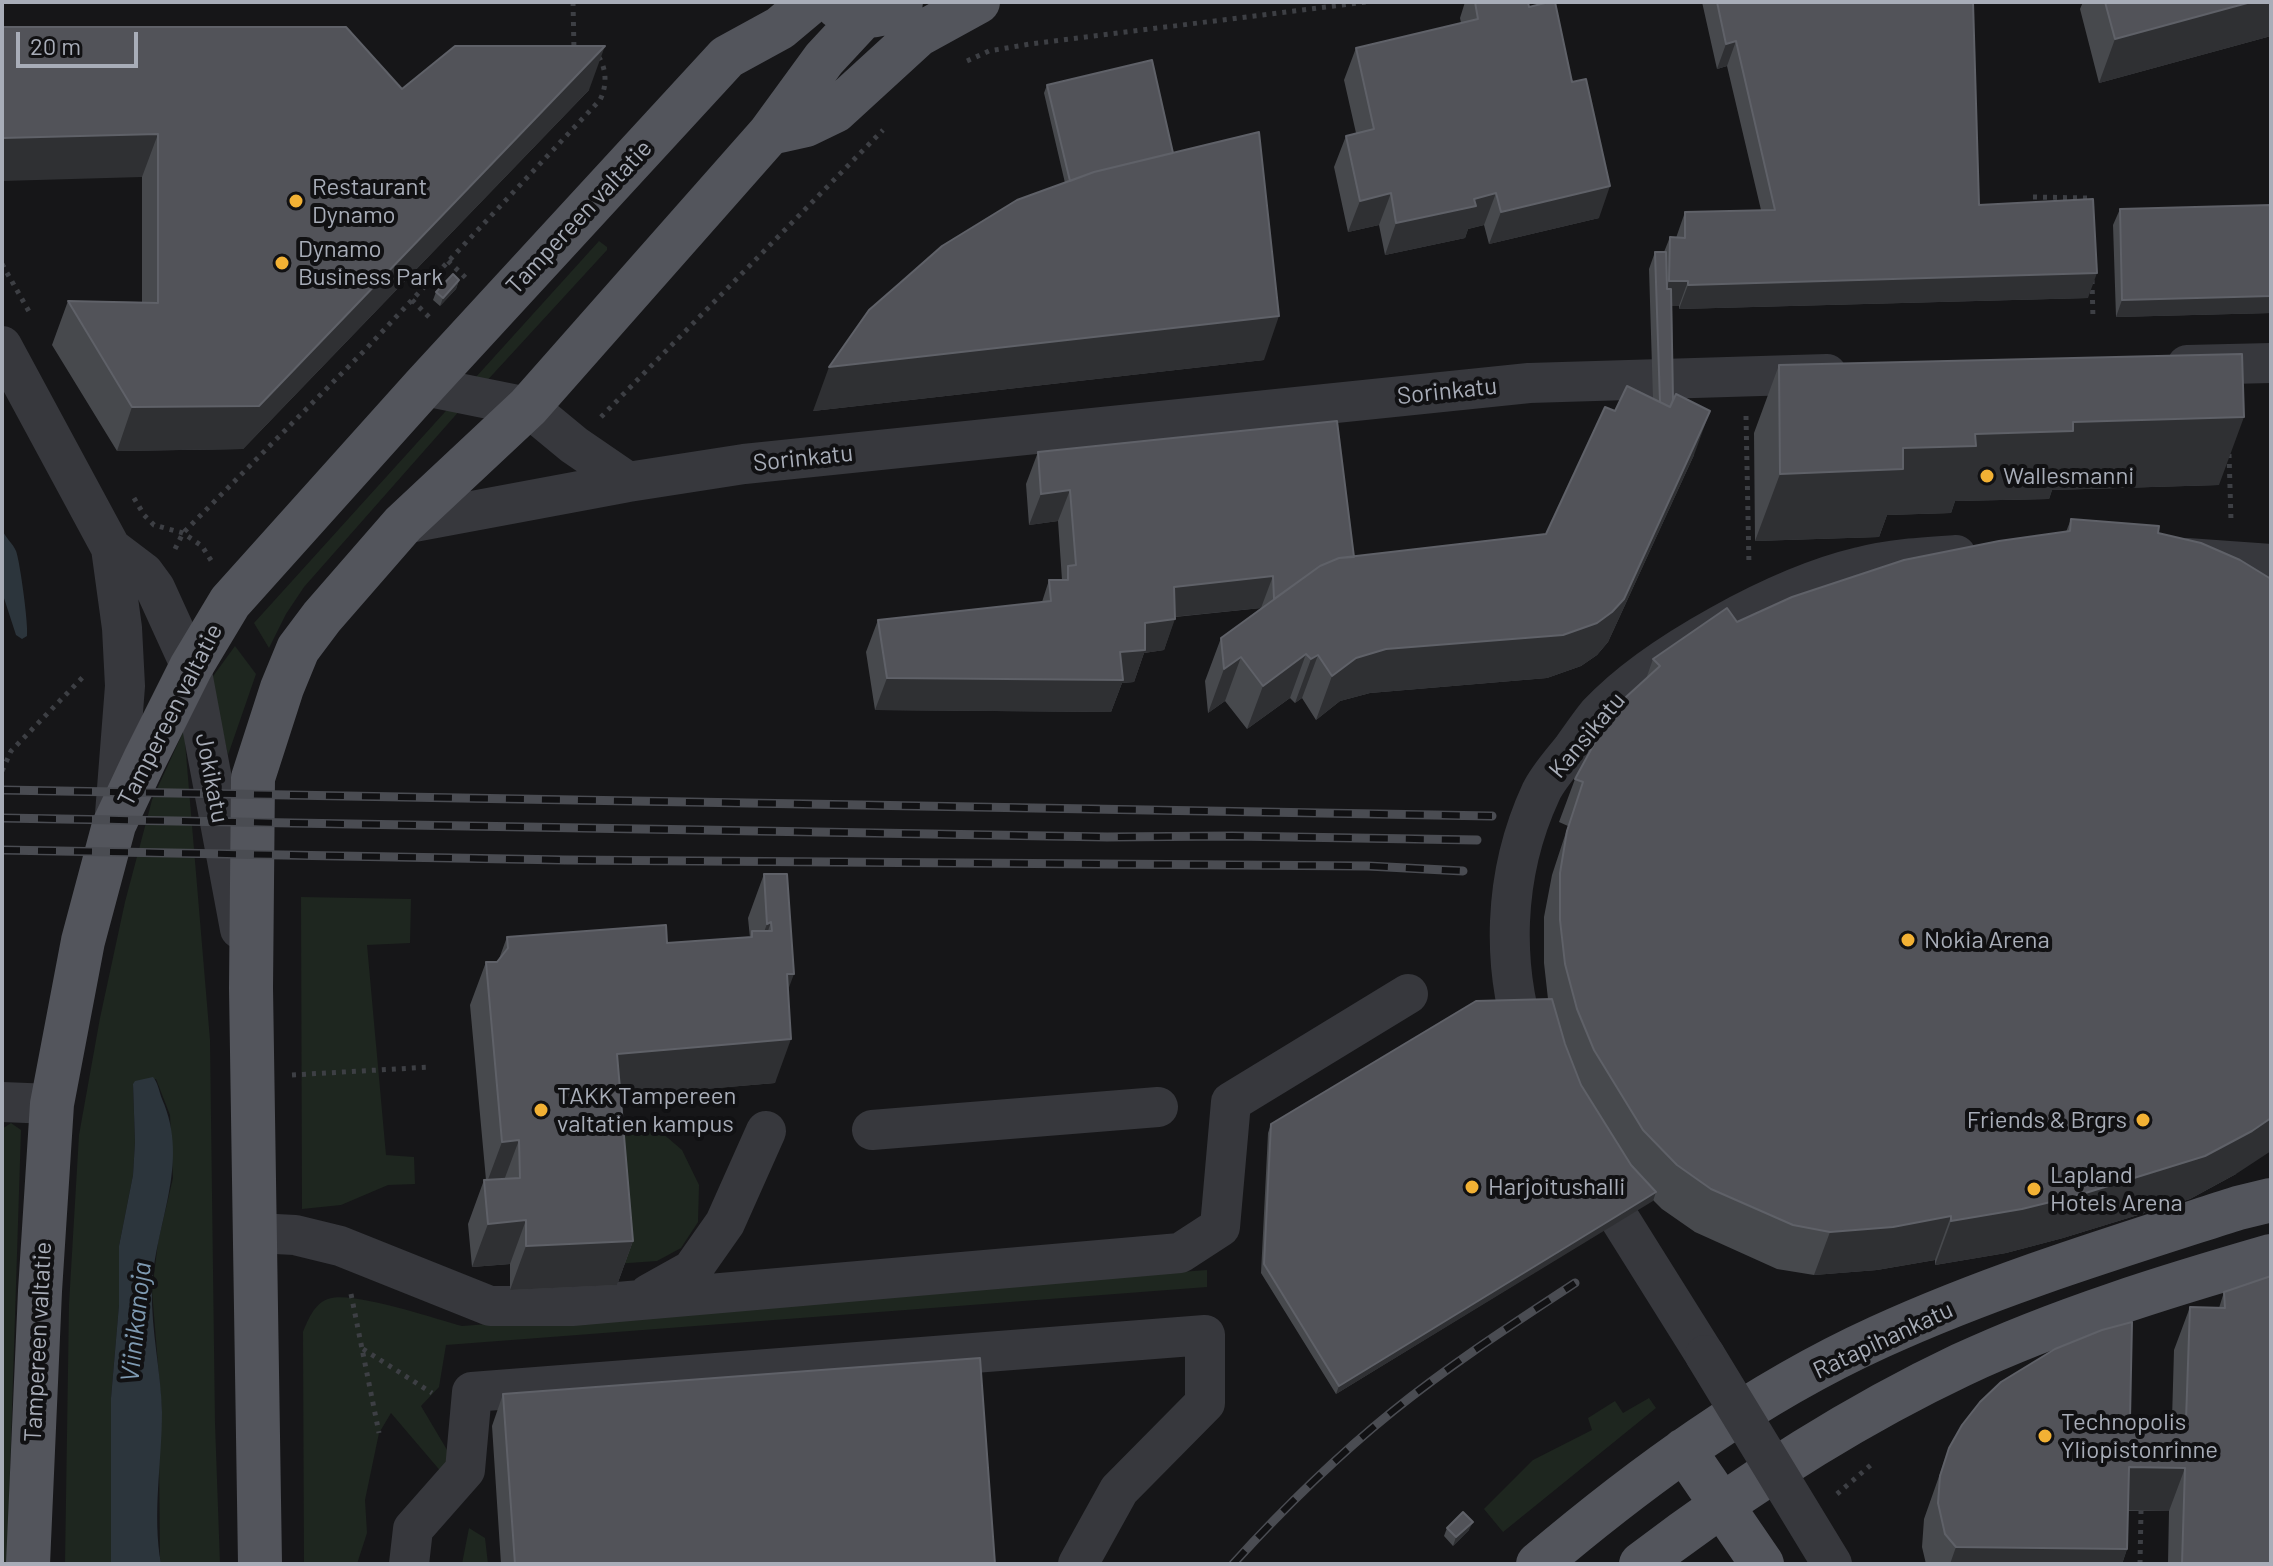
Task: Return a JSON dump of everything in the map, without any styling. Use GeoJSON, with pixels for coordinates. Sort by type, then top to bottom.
{"type":"FeatureCollection","features":[{"type":"Feature","properties":{"kind":"main road","name":"Tampereen valtatie"},"geometry":{"type":"LineString","coordinates":[[28,1564],[39,1306],[52,1104],[83,941],[114,825],[191,667],[230,602],[727,57],[780,28],[811,2]]}},
{"type":"Feature","properties":{"kind":"main road"},"geometry":{"type":"LineString","coordinates":[[770,133],[806,125],[835,111],[918,35],[978,2]]}},
{"type":"Feature","properties":{"kind":"main road"},"geometry":{"type":"LineString","coordinates":[[260,1564],[251,988],[253,778],[282,688],[298,649],[322,617],[403,524],[528,407],[770,133],[865,7]]}},
{"type":"Feature","properties":{"kind":"main road","name":"Ratapihankatu"},"geometry":{"type":"LineString","coordinates":[[1538,1564],[1631,1487],[1684,1450],[1723,1423],[1832,1360],[1924,1317],[2009,1284],[2238,1208],[2271,1200]]}},
{"type":"Feature","properties":{"kind":"main road"},"geometry":{"type":"LineString","coordinates":[[1631,1487],[1665,1557],[1722,1506],[1851,1425],[1962,1365],[2151,1293],[2271,1256]]}},
{"type":"Feature","properties":{"kind":"main road"},"geometry":{"type":"LineString","coordinates":[[1684,1450],[1762,1564]]}},
{"type":"Feature","properties":{"kind":"street","name":"Jokikatu"},"geometry":{"type":"LineString","coordinates":[[2,346],[111,548],[122,628],[125,686],[114,825]]}},
{"type":"Feature","properties":{"kind":"street"},"geometry":{"type":"LineString","coordinates":[[2152,366],[2271,363]]}},
{"type":"Feature","properties":{"kind":"street","name":"Sorinkatu"},"geometry":{"type":"LineString","coordinates":[[403,524],[744,464],[1529,383],[1856,373]]}},
{"type":"Feature","properties":{"kind":"street"},"geometry":{"type":"LineString","coordinates":[[424,386],[528,407],[574,445],[628,482]]}},
{"type":"Feature","properties":{"kind":"street","name":"Jokikatu"},"geometry":{"type":"LineString","coordinates":[[111,548],[144,573],[155,588],[191,667],[251,988]]}},
{"type":"Feature","properties":{"kind":"street","name":"Kansikatu"},"geometry":{"type":"LineString","coordinates":[[1547,1089],[1528,1049],[1509,969],[1509,912],[1519,851],[1542,790],[1597,715],[1646,671],[1766,601],[1802,585],[1860,566],[1930,556],[1992,552]]}},
{"type":"Feature","properties":{"kind":"street"},"geometry":{"type":"LineString","coordinates":[[2158,556],[2271,564]]}},
{"type":"Feature","properties":{"kind":"street"},"geometry":{"type":"LineString","coordinates":[[256,1233],[295,1235],[340,1246],[490,1306],[572,1306],[1180,1253],[1220,1227],[1231,1102],[1408,994]]}},
{"type":"Feature","properties":{"kind":"street"},"geometry":{"type":"LineString","coordinates":[[2,1102],[52,1104]]}},
{"type":"Feature","properties":{"kind":"street"},"geometry":{"type":"LineString","coordinates":[[872,1130],[1158,1107]]}},
{"type":"Feature","properties":{"kind":"street"},"geometry":{"type":"LineString","coordinates":[[643,1298],[692,1270],[725,1223],[766,1131]]}},
{"type":"Feature","properties":{"kind":"street"},"geometry":{"type":"LineString","coordinates":[[1573,1141],[1832,1564]]}},
{"type":"Feature","properties":{"kind":"street"},"geometry":{"type":"LineString","coordinates":[[409,1564],[413,1529],[465,1470],[472,1392],[1205,1335],[1205,1403],[1119,1490],[1078,1564]]}},
{"type":"Feature","properties":{"kind":"path"},"geometry":{"type":"LineString","coordinates":[[573,2],[574,50],[583,52]]}},
{"type":"Feature","properties":{"kind":"path"},"geometry":{"type":"LineString","coordinates":[[964,62],[989,51],[1030,44],[1366,2]]}},
{"type":"Feature","properties":{"kind":"path"},"geometry":{"type":"LineString","coordinates":[[183,533],[412,300],[600,100],[606,81],[600,57],[593,54]]}},
{"type":"Feature","properties":{"kind":"path"},"geometry":{"type":"LineString","coordinates":[[574,445],[886,127]]}},
{"type":"Feature","properties":{"kind":"path"},"geometry":{"type":"LineString","coordinates":[[2033,197],[2087,198],[2088,210]]}},
{"type":"Feature","properties":{"kind":"path"},"geometry":{"type":"LineString","coordinates":[[448,261],[467,279]]}},
{"type":"Feature","properties":{"kind":"path"},"geometry":{"type":"LineString","coordinates":[[2092,278],[2093,319]]}},
{"type":"Feature","properties":{"kind":"path"},"geometry":{"type":"LineString","coordinates":[[412,300],[431,319]]}},
{"type":"Feature","properties":{"kind":"path"},"geometry":{"type":"LineString","coordinates":[[1746,415],[1749,574]]}},
{"type":"Feature","properties":{"kind":"path"},"geometry":{"type":"LineString","coordinates":[[2229,452],[2229,476]]}},
{"type":"Feature","properties":{"kind":"path"},"geometry":{"type":"LineString","coordinates":[[2,771],[11,751]]}},
{"type":"Feature","properties":{"kind":"path"},"geometry":{"type":"LineString","coordinates":[[291,1075],[430,1067]]}},
{"type":"Feature","properties":{"kind":"path"},"geometry":{"type":"LineString","coordinates":[[340,1246],[379,1433]]}},
{"type":"Feature","properties":{"kind":"path"},"geometry":{"type":"LineString","coordinates":[[362,1348],[433,1394]]}},
{"type":"Feature","properties":{"kind":"path"},"geometry":{"type":"LineString","coordinates":[[2140,1564],[2141,1511]]}},
{"type":"Feature","properties":{"kind":"shaded area"},"geometry":{"type":"Polygon","coordinates":[[[599,241],[607,250],[483,385],[476,377],[599,241]]]}},
{"type":"Feature","properties":{"kind":"shaded area"},"geometry":{"type":"Polygon","coordinates":[[[454,402],[461,409],[304,587],[269,648],[254,623],[454,402]]]}},
{"type":"Feature","properties":{"kind":"shaded area"},"geometry":{"type":"Polygon","coordinates":[[[235,646],[256,674],[228,755],[211,679],[235,646]]]}},
{"type":"Feature","properties":{"kind":"shaded area"},"geometry":{"type":"Polygon","coordinates":[[[184,730],[210,1040],[220,1564],[161,1564],[160,1558],[159,1452],[162,1413],[152,1291],[158,1242],[173,1178],[170,1115],[156,1079],[133,1084],[133,1175],[119,1246],[119,1305],[111,1398],[111,1564],[65,1564],[69,1304],[79,1135],[125,902],[152,800],[184,730]]]}},
{"type":"Feature","properties":{"kind":"shaded area"},"geometry":{"type":"Polygon","coordinates":[[[301,897],[411,899],[410,943],[367,945],[386,1155],[414,1157],[415,1184],[388,1185],[341,1205],[302,1209],[301,897]]]}},
{"type":"Feature","properties":{"kind":"shaded area"},"geometry":{"type":"Polygon","coordinates":[[[603,1122],[654,1126],[682,1150],[699,1185],[698,1222],[681,1248],[657,1261],[615,1264],[603,1122]]]}},
{"type":"Feature","properties":{"kind":"shaded area"},"geometry":{"type":"Polygon","coordinates":[[[11,1123],[21,1130],[7,1564],[2,1564],[2,1129],[11,1123]]]}},
{"type":"Feature","properties":{"kind":"shaded area"},"geometry":{"type":"Polygon","coordinates":[[[1207,1270],[1207,1287],[446,1345],[439,1387],[421,1406],[453,1460],[443,1474],[391,1413],[379,1433],[365,1500],[367,1533],[357,1564],[304,1564],[303,1332],[315,1308],[328,1299],[355,1298],[462,1326],[1207,1270]]]}},
{"type":"Feature","properties":{"kind":"shaded area"},"geometry":{"type":"Polygon","coordinates":[[[1649,1398],[1656,1408],[1503,1532],[1484,1509],[1533,1460],[1592,1430],[1588,1418],[1615,1401],[1623,1413],[1649,1398]]]}},
{"type":"Feature","properties":{"kind":"shaded area"},"geometry":{"type":"Polygon","coordinates":[[[469,1528],[485,1538],[488,1564],[462,1564],[469,1528]]]}},
{"type":"Feature","properties":{"kind":"water"},"geometry":{"type":"Polygon","coordinates":[[[2,529],[16,551],[20,567],[27,630],[27,636],[22,639],[16,635],[2,592],[2,529]]]}},
{"type":"Feature","properties":{"kind":"water","name":"Viinikanoja"},"geometry":{"type":"Polygon","coordinates":[[[153,1077],[170,1123],[173,1147],[169,1194],[152,1290],[162,1412],[157,1507],[161,1564],[111,1564],[111,1398],[119,1305],[119,1246],[133,1175],[133,1084],[153,1077]]]}},
{"type":"Feature","properties":{"kind":"building"},"geometry":{"type":"Polygon","coordinates":[[[1475,2],[1528,2],[1529,7],[1555,2],[1572,82],[1586,79],[1610,186],[1501,212],[1496,193],[1474,199],[1476,206],[1396,223],[1391,193],[1360,201],[1346,136],[1374,129],[1356,48],[1478,19],[1475,2]]]}},
{"type":"Feature","properties":{"kind":"building"},"geometry":{"type":"Polygon","coordinates":[[[1717,2],[1973,2],[1979,205],[2093,199],[2097,273],[1688,285],[1688,281],[1669,281],[1670,237],[1685,238],[1685,212],[1775,210],[1736,41],[1726,44],[1717,2]]]}},
{"type":"Feature","properties":{"kind":"building"},"geometry":{"type":"Polygon","coordinates":[[[2105,2],[2251,2],[2115,39],[2105,2]]]}},
{"type":"Feature","properties":{"kind":"building","name":"Dynamo Business Park"},"geometry":{"type":"Polygon","coordinates":[[[2,27],[346,27],[402,89],[455,46],[605,46],[259,406],[132,407],[68,301],[158,303],[158,134],[2,138],[2,27]]]}},
{"type":"Feature","properties":{"kind":"building"},"geometry":{"type":"Polygon","coordinates":[[[1152,60],[1173,153],[1070,181],[1047,85],[1152,60]]]}},
{"type":"Feature","properties":{"kind":"building"},"geometry":{"type":"Polygon","coordinates":[[[1259,132],[1279,316],[829,367],[869,310],[942,246],[1017,200],[1094,172],[1259,132]]]}},
{"type":"Feature","properties":{"kind":"building"},"geometry":{"type":"Polygon","coordinates":[[[2271,205],[2271,296],[2122,300],[2120,209],[2271,205]]]}},
{"type":"Feature","properties":{"kind":"building"},"geometry":{"type":"Polygon","coordinates":[[[1655,252],[1666,252],[1667,289],[1671,289],[1673,400],[1670,407],[1660,402],[1655,252]]]}},
{"type":"Feature","properties":{"kind":"building"},"geometry":{"type":"Polygon","coordinates":[[[453,274],[459,280],[443,298],[436,292],[453,274]]]}},
{"type":"Feature","properties":{"kind":"building"},"geometry":{"type":"Polygon","coordinates":[[[2242,354],[2244,417],[2073,422],[2073,431],[1975,434],[1976,446],[1903,448],[1903,469],[1780,474],[1779,365],[2242,354]]]}},
{"type":"Feature","properties":{"kind":"building"},"geometry":{"type":"Polygon","coordinates":[[[1627,386],[1670,407],[1676,394],[1710,411],[1624,599],[1597,623],[1563,635],[1386,649],[1356,658],[1332,676],[1318,655],[1311,659],[1306,654],[1263,686],[1241,657],[1224,669],[1221,638],[1320,566],[1339,558],[1546,534],[1605,407],[1615,411],[1627,386]]]}},
{"type":"Feature","properties":{"kind":"building"},"geometry":{"type":"Polygon","coordinates":[[[1337,421],[1354,557],[1339,558],[1320,566],[1274,599],[1273,576],[1174,587],[1175,619],[1145,623],[1145,650],[1120,652],[1123,680],[887,678],[878,620],[1051,601],[1049,580],[1068,580],[1068,566],[1076,565],[1070,490],[1041,494],[1038,452],[1337,421]]]}},
{"type":"Feature","properties":{"kind":"building","name":"Nokia Arena"},"geometry":{"type":"Polygon","coordinates":[[[2071,519],[2159,526],[2158,533],[2201,543],[2240,560],[2271,579],[2271,1118],[2205,1156],[2079,1195],[1951,1221],[1951,1216],[1893,1227],[1830,1232],[1793,1225],[1711,1189],[1677,1165],[1643,1130],[1594,1050],[1577,1009],[1565,964],[1560,920],[1560,873],[1567,831],[1583,782],[1575,779],[1626,697],[1660,666],[1653,659],[1727,608],[1737,622],[1792,597],[1904,560],[2070,531],[2071,519]]]}},
{"type":"Feature","properties":{"kind":"building","name":"TAKK Tampereen valtatien kampus"},"geometry":{"type":"Polygon","coordinates":[[[764,874],[787,874],[794,974],[787,974],[791,1039],[617,1054],[633,1241],[526,1246],[526,1220],[488,1224],[484,1180],[520,1178],[519,1140],[502,1142],[486,962],[497,962],[508,948],[507,937],[666,925],[667,943],[752,937],[752,931],[772,931],[771,922],[767,924],[764,874]]]}},
{"type":"Feature","properties":{"kind":"building","name":"Harjoitushalli"},"geometry":{"type":"Polygon","coordinates":[[[1552,999],[1581,1085],[1631,1165],[1656,1192],[1339,1386],[1264,1264],[1271,1124],[1476,1001],[1552,999]]]}},
{"type":"Feature","properties":{"kind":"building","name":"Technopolis Yliopistonrinne"},"geometry":{"type":"Polygon","coordinates":[[[2271,1276],[2271,1564],[2182,1564],[2185,1468],[2129,1467],[2127,1549],[1956,1547],[1945,1534],[1938,1503],[1940,1476],[1949,1448],[1980,1402],[2001,1382],[2055,1349],[2132,1322],[2130,1419],[2186,1420],[2190,1307],[2225,1308],[2224,1292],[2271,1276]]]}},
{"type":"Feature","properties":{"kind":"building"},"geometry":{"type":"Polygon","coordinates":[[[980,1358],[995,1564],[515,1564],[503,1394],[980,1358]]]}},
{"type":"Feature","properties":{"kind":"building"},"geometry":{"type":"Polygon","coordinates":[[[1463,1512],[1473,1522],[1456,1537],[1447,1528],[1463,1512]]]}},
{"type":"Feature","properties":{"kind":"railway"},"geometry":{"type":"LineString","coordinates":[[2,790],[1492,816]]}},
{"type":"Feature","properties":{"kind":"railway"},"geometry":{"type":"LineString","coordinates":[[2,818],[1107,837],[1477,840]]}},
{"type":"Feature","properties":{"kind":"railway"},"geometry":{"type":"LineString","coordinates":[[2,850],[565,860],[1368,866],[1463,871]]}},
{"type":"Feature","properties":{"kind":"railway"},"geometry":{"type":"LineString","coordinates":[[1233,1564],[1310,1484],[1393,1411],[1575,1283]]}},
{"type":"Feature","properties":{"kind":"place","name":"Restaurant Dynamo"},"geometry":{"type":"Point","coordinates":[296,201]}},
{"type":"Feature","properties":{"kind":"place","name":"Dynamo Business Park"},"geometry":{"type":"Point","coordinates":[282,263]}},
{"type":"Feature","properties":{"kind":"place","name":"Wallesmanni"},"geometry":{"type":"Point","coordinates":[1987,476]}},
{"type":"Feature","properties":{"kind":"place","name":"Nokia Arena"},"geometry":{"type":"Point","coordinates":[1908,940]}},
{"type":"Feature","properties":{"kind":"place","name":"TAKK Tampereen valtatien kampus"},"geometry":{"type":"Point","coordinates":[541,1110]}},
{"type":"Feature","properties":{"kind":"place","name":"Friends & Brgrs"},"geometry":{"type":"Point","coordinates":[2143,1120]}},
{"type":"Feature","properties":{"kind":"place","name":"Harjoitushalli"},"geometry":{"type":"Point","coordinates":[1472,1187]}},
{"type":"Feature","properties":{"kind":"place","name":"Lapland Hotels Arena"},"geometry":{"type":"Point","coordinates":[2034,1189]}},
{"type":"Feature","properties":{"kind":"place","name":"Technopolis Yliopistonrinne"},"geometry":{"type":"Point","coordinates":[2045,1436]}}]}
